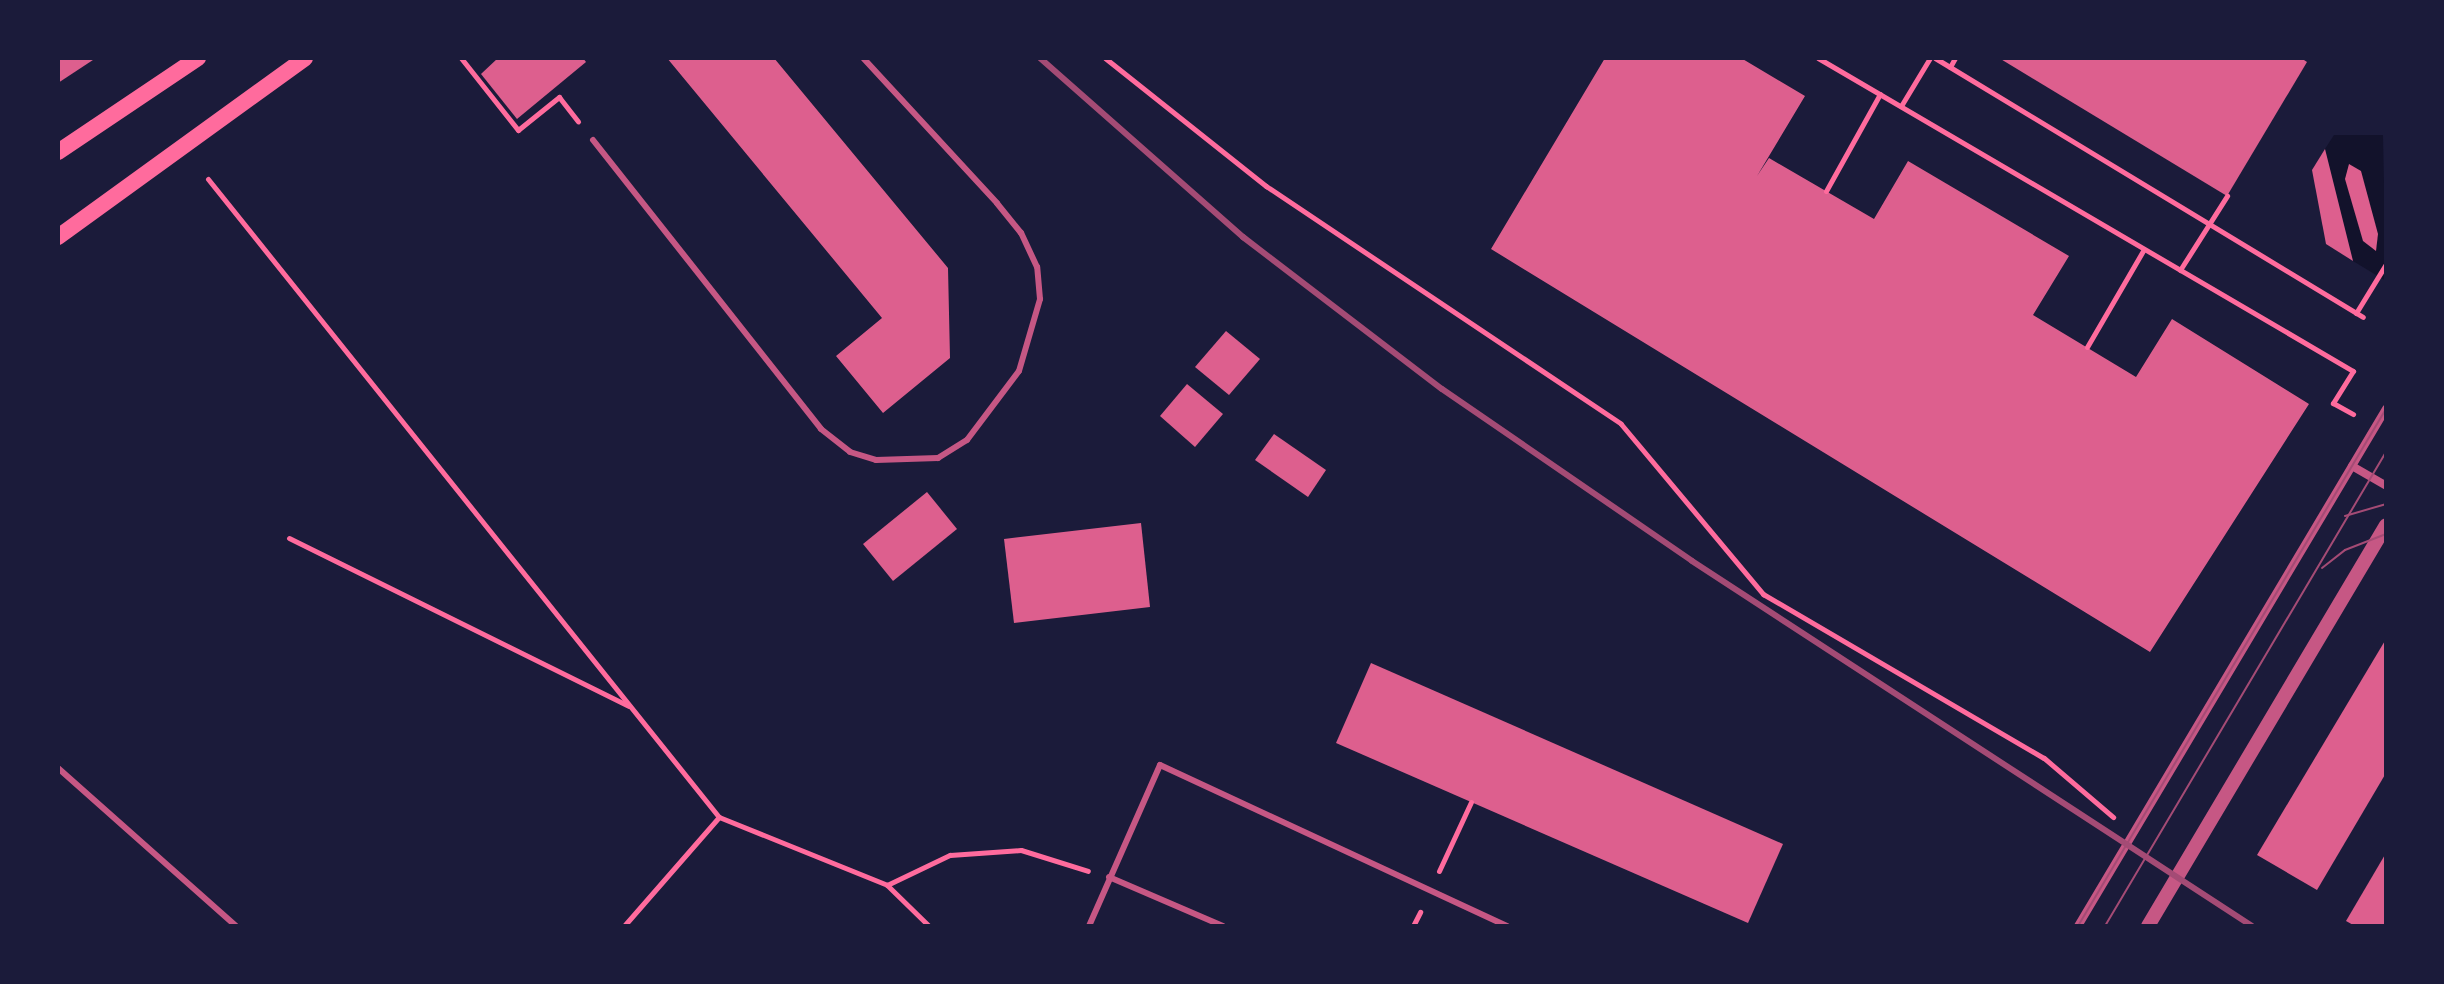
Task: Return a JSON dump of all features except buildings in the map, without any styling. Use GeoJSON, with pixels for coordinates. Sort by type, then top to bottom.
{"type":"FeatureCollection","features":[{"type":"Feature","properties":{"kind":"main road"},"geometry":{"type":"LineString","coordinates":[[58,152],[198,58]]}},
{"type":"Feature","properties":{"kind":"main road"},"geometry":{"type":"LineString","coordinates":[[58,237],[305,58]]}},
{"type":"Feature","properties":{"kind":"street"},"geometry":{"type":"LineString","coordinates":[[2078,926],[2386,409]]}},
{"type":"Feature","properties":{"kind":"street"},"geometry":{"type":"LineString","coordinates":[[2352,466],[2386,486]]}},
{"type":"Feature","properties":{"kind":"street"},"geometry":{"type":"LineString","coordinates":[[2148,926],[2386,525]]}},
{"type":"Feature","properties":{"kind":"lane"},"geometry":{"type":"LineString","coordinates":[[593,140],[821,429],[850,452],[876,460],[938,458],[967,440],[1019,371],[1040,299],[1037,267],[997,203],[863,58]]}},
{"type":"Feature","properties":{"kind":"lane"},"geometry":{"type":"LineString","coordinates":[[1089,926],[1160,765],[1507,926]]}},
{"type":"Feature","properties":{"kind":"lane"},"geometry":{"type":"LineString","coordinates":[[58,768],[236,926]]}},
{"type":"Feature","properties":{"kind":"lane"},"geometry":{"type":"LineString","coordinates":[[1109,877],[1223,926]]}},
{"type":"Feature","properties":{"kind":"path"},"geometry":{"type":"LineString","coordinates":[[461,58],[518,130],[559,97],[593,140]]}},
{"type":"Feature","properties":{"kind":"path"},"geometry":{"type":"LineString","coordinates":[[1105,58],[1266,186],[1621,424],[1763,594],[2044,758],[2120,823]]}},
{"type":"Feature","properties":{"kind":"path"},"geometry":{"type":"LineString","coordinates":[[1818,58],[2353,371],[2333,403],[2354,415]]}},
{"type":"Feature","properties":{"kind":"path"},"geometry":{"type":"LineString","coordinates":[[1901,106],[1932,58],[2363,317]]}},
{"type":"Feature","properties":{"kind":"path"},"geometry":{"type":"LineString","coordinates":[[1950,67],[1955,58]]}},
{"type":"Feature","properties":{"kind":"path"},"geometry":{"type":"LineString","coordinates":[[1826,191],[1880,94]]}},
{"type":"Feature","properties":{"kind":"path"},"geometry":{"type":"LineString","coordinates":[[208,179],[719,817],[887,885],[929,926]]}},
{"type":"Feature","properties":{"kind":"path"},"geometry":{"type":"LineString","coordinates":[[2180,270],[2227,196]]}},
{"type":"Feature","properties":{"kind":"path"},"geometry":{"type":"LineString","coordinates":[[2087,347],[2144,249]]}},
{"type":"Feature","properties":{"kind":"path"},"geometry":{"type":"LineString","coordinates":[[2356,313],[2386,264]]}},
{"type":"Feature","properties":{"kind":"path"},"geometry":{"type":"LineString","coordinates":[[289,538],[630,707]]}},
{"type":"Feature","properties":{"kind":"path"},"geometry":{"type":"LineString","coordinates":[[1413,926],[1471,802]]}},
{"type":"Feature","properties":{"kind":"path"},"geometry":{"type":"LineString","coordinates":[[624,926],[719,817]]}},
{"type":"Feature","properties":{"kind":"path"},"geometry":{"type":"LineString","coordinates":[[887,885],[950,855],[1021,850],[1109,877]]}},
{"type":"Feature","properties":{"kind":"shaded area"},"geometry":{"type":"Polygon","coordinates":[[[2334,135],[2383,135],[2386,281],[2353,261],[2325,149],[2334,135]]]}},
{"type":"Feature","properties":{"kind":"tram line"},"geometry":{"type":"LineString","coordinates":[[2078,926],[2386,409]]}},
{"type":"Feature","properties":{"kind":"tram line"},"geometry":{"type":"LineString","coordinates":[[2105,926],[2386,452]]}},
{"type":"Feature","properties":{"kind":"tram line"},"geometry":{"type":"LineString","coordinates":[[2345,516],[2386,504]]}},
{"type":"Feature","properties":{"kind":"tram line"},"geometry":{"type":"LineString","coordinates":[[2322,568],[2345,550],[2386,534]]}},
{"type":"Feature","properties":{"kind":"railway"},"geometry":{"type":"LineString","coordinates":[[1040,58],[1243,237],[1442,389],[1692,561],[2252,926]]}}]}
